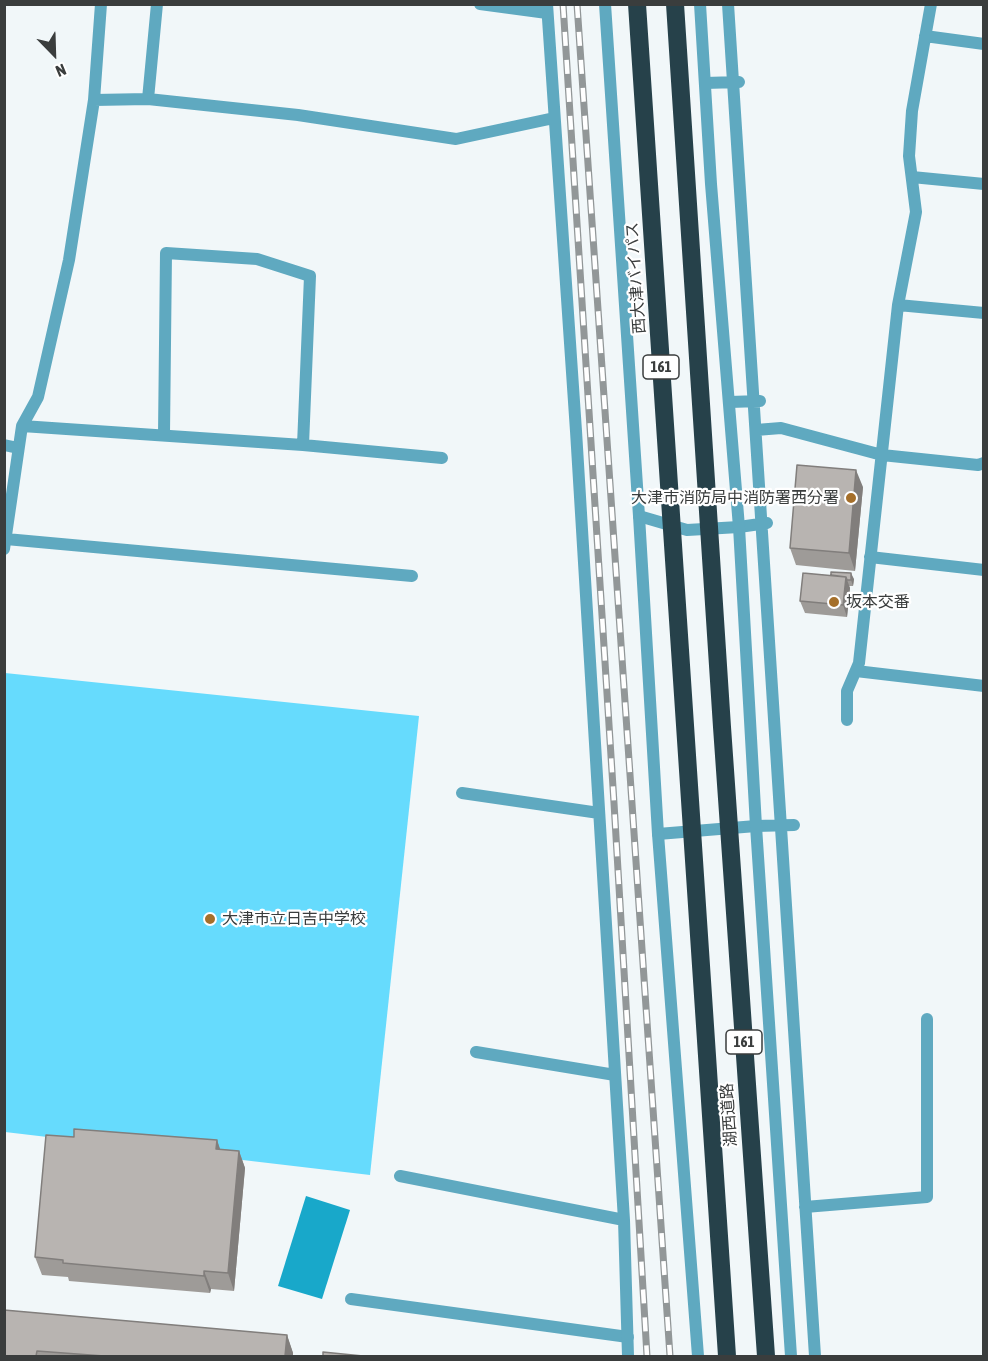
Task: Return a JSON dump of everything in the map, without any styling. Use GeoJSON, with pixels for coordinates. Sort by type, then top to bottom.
{"type":"FeatureCollection","features":[{"type":"Feature","properties":{"kind":"highway","name":"西大津バイパス"},"geometry":{"type":"LineString","coordinates":[[637,4],[686,729]]}},
{"type":"Feature","properties":{"kind":"highway","name":"湖西道路"},"geometry":{"type":"LineString","coordinates":[[675,4],[766,1356]]}},
{"type":"Feature","properties":{"kind":"highway","name":"湖西道路"},"geometry":{"type":"LineString","coordinates":[[686,729],[727,1356]]}},
{"type":"Feature","properties":{"kind":"street"},"geometry":{"type":"LineString","coordinates":[[101,4],[94,100],[69,260],[38,396],[22,426],[5,544],[412,576]]}},
{"type":"Feature","properties":{"kind":"street"},"geometry":{"type":"LineString","coordinates":[[148,99],[157,4]]}},
{"type":"Feature","properties":{"kind":"street"},"geometry":{"type":"LineString","coordinates":[[480,4],[547,8],[576,431],[624,1220],[628,1356]]}},
{"type":"Feature","properties":{"kind":"street"},"geometry":{"type":"LineString","coordinates":[[605,4],[658,834],[698,1356]]}},
{"type":"Feature","properties":{"kind":"street"},"geometry":{"type":"LineString","coordinates":[[700,4],[711,184],[739,527],[791,1356]]}},
{"type":"Feature","properties":{"kind":"street"},"geometry":{"type":"LineString","coordinates":[[728,4],[736,82],[757,401],[756,430],[764,524],[780,825],[816,1356]]}},
{"type":"Feature","properties":{"kind":"street"},"geometry":{"type":"LineString","coordinates":[[847,720],[847,691],[859,663],[898,305],[916,212],[909,156],[912,111],[931,4]]}},
{"type":"Feature","properties":{"kind":"street"},"geometry":{"type":"LineString","coordinates":[[925,36],[984,44]]}},
{"type":"Feature","properties":{"kind":"street"},"geometry":{"type":"LineString","coordinates":[[705,83],[736,82]]}},
{"type":"Feature","properties":{"kind":"street"},"geometry":{"type":"LineString","coordinates":[[94,100],[148,99],[298,114],[456,139],[554,118]]}},
{"type":"Feature","properties":{"kind":"street"},"geometry":{"type":"LineString","coordinates":[[912,177],[984,184]]}},
{"type":"Feature","properties":{"kind":"street"},"geometry":{"type":"LineString","coordinates":[[164,434],[166,253],[257,259],[310,276],[303,445]]}},
{"type":"Feature","properties":{"kind":"street"},"geometry":{"type":"LineString","coordinates":[[898,305],[984,314]]}},
{"type":"Feature","properties":{"kind":"street"},"geometry":{"type":"LineString","coordinates":[[730,402],[757,401]]}},
{"type":"Feature","properties":{"kind":"street"},"geometry":{"type":"LineString","coordinates":[[22,426],[164,434],[442,458]]}},
{"type":"Feature","properties":{"kind":"street"},"geometry":{"type":"LineString","coordinates":[[756,430],[781,428],[882,455],[978,465],[984,463]]}},
{"type":"Feature","properties":{"kind":"street"},"geometry":{"type":"LineString","coordinates":[[4,446],[18,447]]}},
{"type":"Feature","properties":{"kind":"street"},"geometry":{"type":"LineString","coordinates":[[639,516],[687,530],[764,524]]}},
{"type":"Feature","properties":{"kind":"street"},"geometry":{"type":"LineString","coordinates":[[870,558],[984,570]]}},
{"type":"Feature","properties":{"kind":"street"},"geometry":{"type":"LineString","coordinates":[[856,670],[984,686]]}},
{"type":"Feature","properties":{"kind":"street"},"geometry":{"type":"LineString","coordinates":[[462,793],[599,813]]}},
{"type":"Feature","properties":{"kind":"street"},"geometry":{"type":"LineString","coordinates":[[658,834],[794,825]]}},
{"type":"Feature","properties":{"kind":"street"},"geometry":{"type":"LineString","coordinates":[[805,1207],[927,1197],[927,1019]]}},
{"type":"Feature","properties":{"kind":"street"},"geometry":{"type":"LineString","coordinates":[[476,1052],[615,1074]]}},
{"type":"Feature","properties":{"kind":"street"},"geometry":{"type":"LineString","coordinates":[[400,1176],[624,1220]]}},
{"type":"Feature","properties":{"kind":"street"},"geometry":{"type":"LineString","coordinates":[[351,1299],[628,1337]]}},
{"type":"Feature","properties":{"kind":"shaded area","name":"大津市立日吉中学校"},"geometry":{"type":"Polygon","coordinates":[[[5,673],[419,716],[370,1175],[5,1132],[5,673]]]}},
{"type":"Feature","properties":{"kind":"shaded area"},"geometry":{"type":"Polygon","coordinates":[[[306,1196],[350,1210],[322,1299],[278,1286],[306,1196]]]}},
{"type":"Feature","properties":{"kind":"building"},"geometry":{"type":"Polygon","coordinates":[[[797,465],[856,470],[849,553],[790,548],[797,465]]]}},
{"type":"Feature","properties":{"kind":"building"},"geometry":{"type":"Polygon","coordinates":[[[831,572],[851,573],[851,580],[831,575],[831,572]]]}},
{"type":"Feature","properties":{"kind":"building"},"geometry":{"type":"Polygon","coordinates":[[[803,573],[846,577],[843,605],[800,601],[803,573]]]}},
{"type":"Feature","properties":{"kind":"building"},"geometry":{"type":"Polygon","coordinates":[[[74,1129],[217,1140],[216,1149],[239,1151],[228,1273],[204,1271],[204,1276],[63,1263],[63,1260],[35,1257],[46,1135],[74,1137],[74,1129]]]}},
{"type":"Feature","properties":{"kind":"building"},"geometry":{"type":"Polygon","coordinates":[[[4,1310],[287,1335],[285,1356],[104,1356],[37,1351],[36,1356],[4,1356],[4,1310]]]}},
{"type":"Feature","properties":{"kind":"building"},"geometry":{"type":"Polygon","coordinates":[[[323,1352],[363,1356],[323,1356],[323,1352]]]}},
{"type":"Feature","properties":{"kind":"railway"},"geometry":{"type":"LineString","coordinates":[[563,4],[647,1356]]}},
{"type":"Feature","properties":{"kind":"railway"},"geometry":{"type":"LineString","coordinates":[[577,4],[670,1356]]}},
{"type":"Feature","properties":{"kind":"place","name":"大津市消防局中消防署西分署"},"geometry":{"type":"Point","coordinates":[851,498]}},
{"type":"Feature","properties":{"kind":"place","name":"坂本交番"},"geometry":{"type":"Point","coordinates":[834,602]}},
{"type":"Feature","properties":{"kind":"place","name":"大津市立日吉中学校"},"geometry":{"type":"Point","coordinates":[210,919]}}]}
